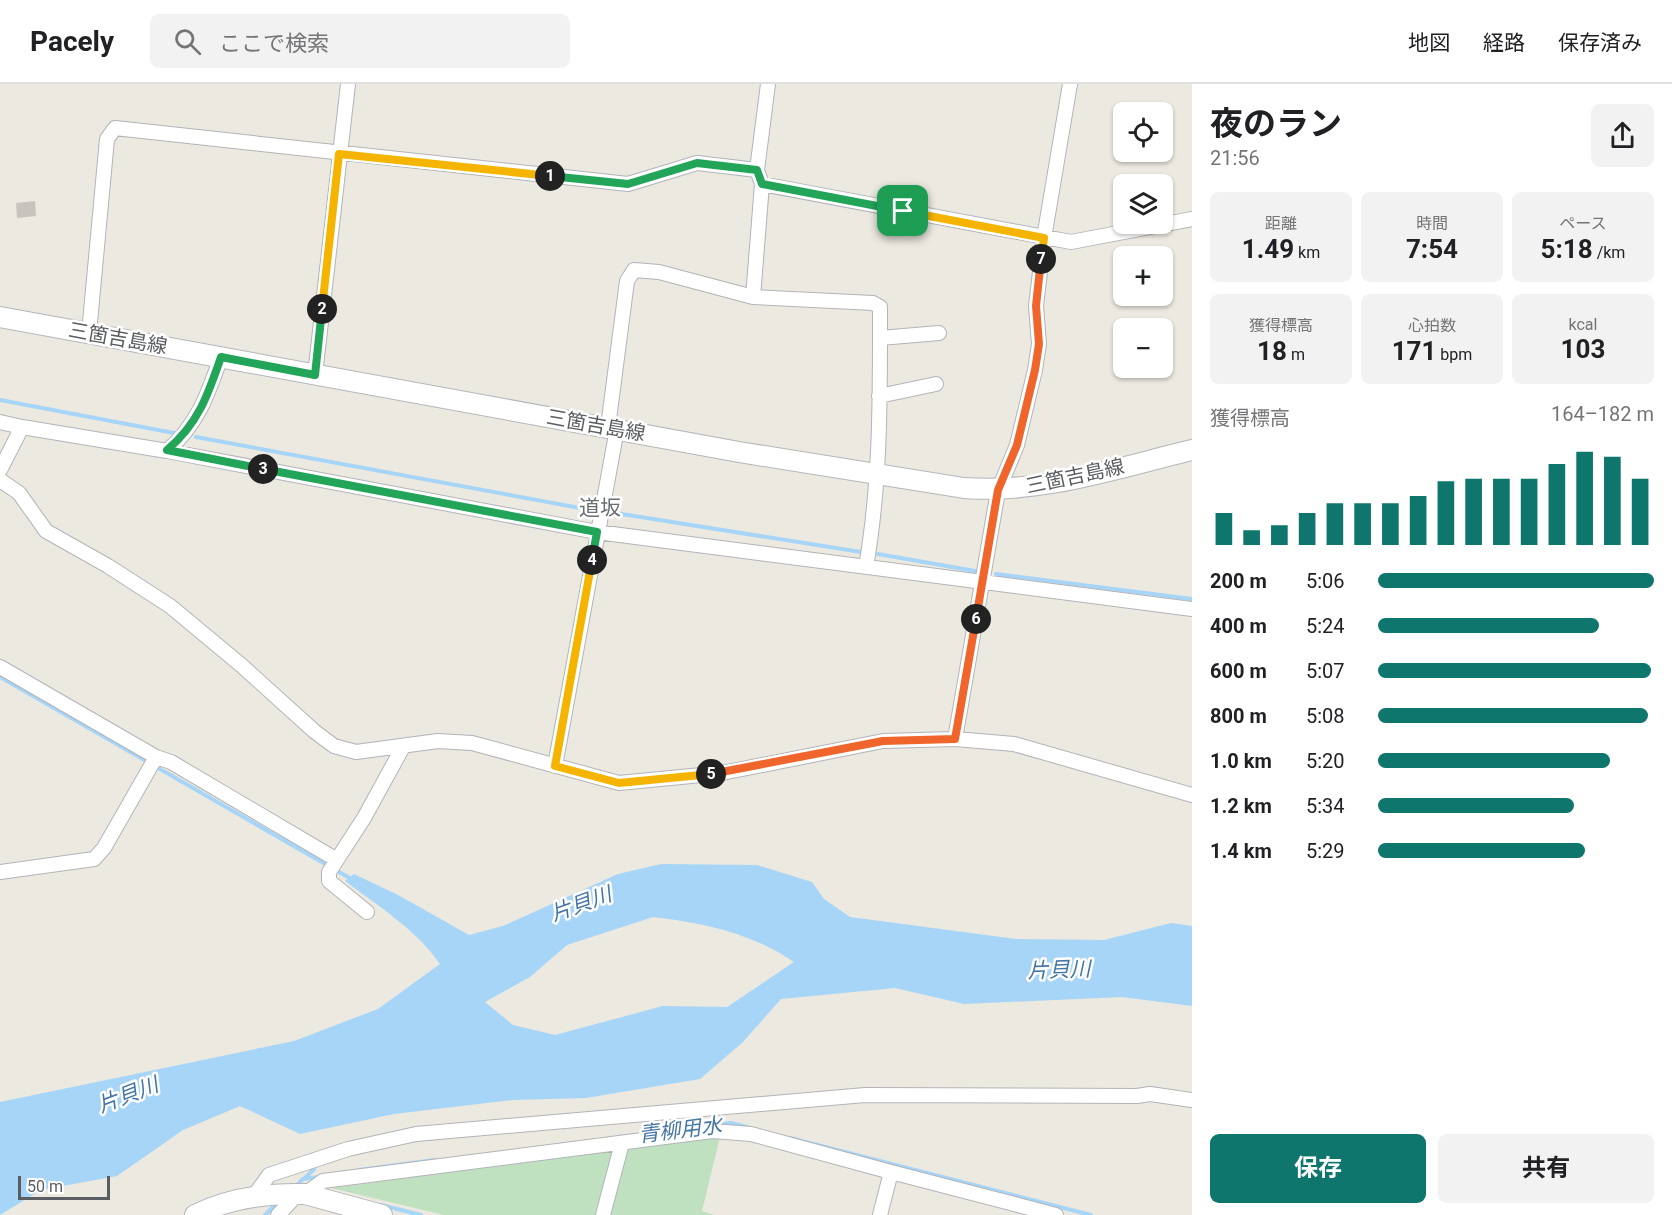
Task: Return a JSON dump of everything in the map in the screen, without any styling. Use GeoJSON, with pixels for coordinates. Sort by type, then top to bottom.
{"type":"FeatureCollection","features":[{"type":"Feature","properties":{"kind":"main road","name":"三箇吉島線"},"geometry":{"type":"LineString","coordinates":[[0,317],[878,475],[998,490],[1053,483],[1192,450]]}},
{"type":"Feature","properties":{"kind":"main road"},"geometry":{"type":"LineString","coordinates":[[195,1215],[254,1196],[299,1194],[382,1215]]}},
{"type":"Feature","properties":{"kind":"street"},"geometry":{"type":"LineString","coordinates":[[315,375],[348,84]]}},
{"type":"Feature","properties":{"kind":"street"},"geometry":{"type":"LineString","coordinates":[[753,297],[768,84]]}},
{"type":"Feature","properties":{"kind":"street"},"geometry":{"type":"LineString","coordinates":[[955,739],[998,490],[1017,445],[1035,370],[1039,344],[1036,306],[1044,238],[1070,84]]}},
{"type":"Feature","properties":{"kind":"street"},"geometry":{"type":"LineString","coordinates":[[89,333],[106,139],[115,128],[628,184],[697,163],[1071,242],[1192,219]]}},
{"type":"Feature","properties":{"kind":"street"},"geometry":{"type":"LineString","coordinates":[[555,766],[603,503],[627,281],[634,270],[659,272],[753,297],[873,303],[880,307],[878,475],[874,524],[866,567]]}},
{"type":"Feature","properties":{"kind":"street"},"geometry":{"type":"LineString","coordinates":[[880,338],[939,333]]}},
{"type":"Feature","properties":{"kind":"street"},"geometry":{"type":"LineString","coordinates":[[167,450],[195,422],[206,402],[221,357]]}},
{"type":"Feature","properties":{"kind":"street"},"geometry":{"type":"LineString","coordinates":[[879,396],[936,384]]}},
{"type":"Feature","properties":{"kind":"street"},"geometry":{"type":"LineString","coordinates":[[0,422],[598,526],[719,550],[1192,609]]}},
{"type":"Feature","properties":{"kind":"street"},"geometry":{"type":"LineString","coordinates":[[0,470],[22,427]]}},
{"type":"Feature","properties":{"kind":"street"},"geometry":{"type":"LineString","coordinates":[[0,480],[19,493],[46,531],[170,606],[241,665],[314,731],[334,746],[356,752],[438,741],[472,743],[619,783],[722,773],[883,741],[955,739],[1014,744],[1192,795]]}},
{"type":"Feature","properties":{"kind":"street"},"geometry":{"type":"LineString","coordinates":[[0,667],[156,757],[171,762],[334,864]]}},
{"type":"Feature","properties":{"kind":"street"},"geometry":{"type":"LineString","coordinates":[[367,912],[329,881],[334,864],[364,818],[403,747]]}},
{"type":"Feature","properties":{"kind":"street"},"geometry":{"type":"LineString","coordinates":[[0,872],[94,859],[104,848],[156,757]]}},
{"type":"Feature","properties":{"kind":"street"},"geometry":{"type":"LineString","coordinates":[[254,1196],[269,1175],[348,1149],[416,1134],[865,1095],[1137,1096],[1150,1094],[1192,1100]]}},
{"type":"Feature","properties":{"kind":"street"},"geometry":{"type":"LineString","coordinates":[[278,1215],[299,1194],[323,1181],[712,1131],[751,1134],[1056,1215]]}},
{"type":"Feature","properties":{"kind":"street"},"geometry":{"type":"LineString","coordinates":[[603,1215],[622,1143]]}},
{"type":"Feature","properties":{"kind":"street"},"geometry":{"type":"LineString","coordinates":[[880,1215],[891,1172]]}},
{"type":"Feature","properties":{"kind":"green space"},"geometry":{"type":"Polygon","coordinates":[[[720,1137],[702,1211],[714,1215],[444,1215],[331,1188],[720,1137]]]}},
{"type":"Feature","properties":{"kind":"water","name":"片貝川"},"geometry":{"type":"Polygon","coordinates":[[[661,864],[757,865],[812,882],[824,899],[850,917],[1016,939],[1104,940],[1171,923],[1192,926],[1192,1006],[1122,997],[964,1004],[895,988],[781,999],[743,1042],[700,1079],[586,1098],[513,1100],[394,1114],[300,1134],[240,1106],[183,1130],[117,1176],[41,1190],[0,1215],[0,1102],[294,1041],[378,1009],[440,964],[409,930],[345,881],[354,874],[398,895],[469,935],[503,926],[618,874],[661,864]],[[653,917],[567,945],[530,977],[485,1002],[513,1025],[555,1035],[663,1006],[727,1007],[794,962],[744,937],[709,926],[653,917]]]}},
{"type":"Feature","properties":{"kind":"building"},"geometry":{"type":"Polygon","coordinates":[[[35,201],[36,216],[17,218],[16,203],[35,201]]]}},
{"type":"Feature","properties":{"kind":"waterway"},"geometry":{"type":"LineString","coordinates":[[0,400],[174,433]]}},
{"type":"Feature","properties":{"kind":"waterway"},"geometry":{"type":"LineString","coordinates":[[196,437],[591,510]]}},
{"type":"Feature","properties":{"kind":"waterway"},"geometry":{"type":"LineString","coordinates":[[609,512],[861,552]]}},
{"type":"Feature","properties":{"kind":"waterway"},"geometry":{"type":"LineString","coordinates":[[878,554],[975,571]]}},
{"type":"Feature","properties":{"kind":"waterway"},"geometry":{"type":"LineString","coordinates":[[996,574],[1192,599]]}},
{"type":"Feature","properties":{"kind":"waterway"},"geometry":{"type":"LineString","coordinates":[[0,677],[353,880]]}},
{"type":"Feature","properties":{"kind":"waterway","name":"青柳用水"},"geometry":{"type":"LineString","coordinates":[[714,1125],[731,1123],[747,1127]]}},
{"type":"Feature","properties":{"kind":"waterway","name":"青柳用水"},"geometry":{"type":"LineString","coordinates":[[790,1138],[1091,1215]]}},
{"type":"Feature","properties":{"kind":"waterway","name":"青柳用水"},"geometry":{"type":"LineString","coordinates":[[359,1170],[435,1160]]}},
{"type":"Feature","properties":{"kind":"waterway","name":"青柳用水"},"geometry":{"type":"LineString","coordinates":[[304,1179],[314,1169]]}},
{"type":"Feature","properties":{"kind":"waterway","name":"青柳用水"},"geometry":{"type":"LineString","coordinates":[[298,1184],[303,1179],[319,1177]]}},
{"type":"Feature","properties":{"kind":"waterway","name":"青柳用水"},"geometry":{"type":"LineString","coordinates":[[265,1215],[277,1203]]}},
{"type":"Feature","properties":{"kind":"waterway"},"geometry":{"type":"LineString","coordinates":[[381,1205],[421,1215]]}},
{"type":"Feature","properties":{"kind":"district","name":"道坂"},"geometry":{"type":"Point","coordinates":[600,508]}},
{"type":"Feature","properties":{"kind":"route"},"geometry":{"type":"LineString","coordinates":[[339,154],[628,184],[697,163],[757,170],[762,184],[903,211],[1044,238],[1036,306],[1039,344],[1035,370],[1017,445],[998,490],[955,739],[919,738],[883,741],[722,773],[619,783],[555,766],[597,532],[167,450],[195,422],[206,402],[221,357],[315,375],[339,154]]}}]}
